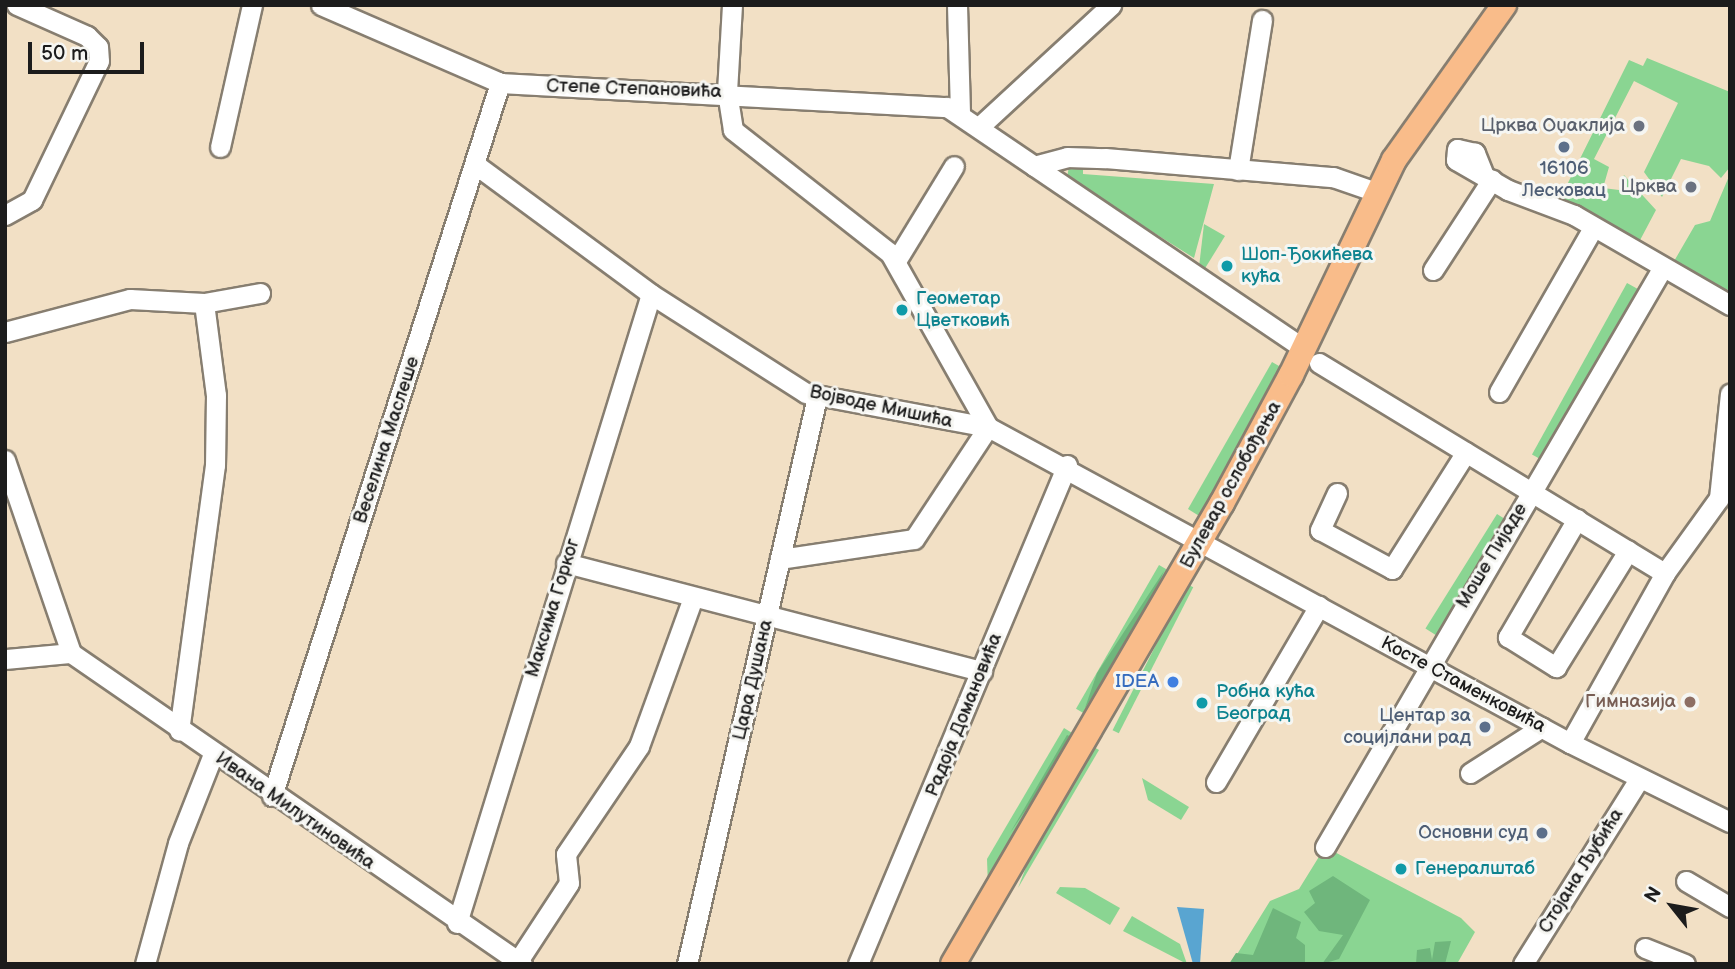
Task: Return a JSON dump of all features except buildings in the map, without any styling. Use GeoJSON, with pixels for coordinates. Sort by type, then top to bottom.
{"type":"FeatureCollection","features":[{"type":"Feature","properties":{"kind":"main road","name":"Булевар ослобођења"},"geometry":{"type":"LineString","coordinates":[[954,963],[1311,356],[1376,192],[1427,106],[1504,5]]}},
{"type":"Feature","properties":{"kind":"street"},"geometry":{"type":"LineString","coordinates":[[5,215],[32,200],[66,117],[99,61],[98,47],[87,36],[17,5]]}},
{"type":"Feature","properties":{"kind":"street"},"geometry":{"type":"LineString","coordinates":[[220,147],[252,5]]}},
{"type":"Feature","properties":{"kind":"street","name":"Степе Степановића"},"geometry":{"type":"LineString","coordinates":[[321,5],[363,14],[500,83],[935,104],[960,114],[1311,356],[1665,573]]}},
{"type":"Feature","properties":{"kind":"street"},"geometry":{"type":"LineString","coordinates":[[732,5],[728,120],[744,141],[896,261],[988,427],[914,539],[780,559]]}},
{"type":"Feature","properties":{"kind":"street"},"geometry":{"type":"LineString","coordinates":[[957,5],[960,114]]}},
{"type":"Feature","properties":{"kind":"street"},"geometry":{"type":"LineString","coordinates":[[979,127],[1111,5]]}},
{"type":"Feature","properties":{"kind":"street"},"geometry":{"type":"LineString","coordinates":[[1238,170],[1262,19]]}},
{"type":"Feature","properties":{"kind":"street","name":"Веселина Маслеше"},"geometry":{"type":"LineString","coordinates":[[272,796],[476,165],[500,83]]}},
{"type":"Feature","properties":{"kind":"street"},"geometry":{"type":"LineString","coordinates":[[1034,166],[1092,157],[1333,177],[1376,192]]}},
{"type":"Feature","properties":{"kind":"street","name":"Војводе Мишића"},"geometry":{"type":"LineString","coordinates":[[476,165],[651,293],[817,397],[988,427],[1067,465],[1201,540]]}},
{"type":"Feature","properties":{"kind":"street"},"geometry":{"type":"LineString","coordinates":[[896,261],[954,166]]}},
{"type":"Feature","properties":{"kind":"street"},"geometry":{"type":"LineString","coordinates":[[1433,270],[1488,176],[1593,228],[1730,305]]}},
{"type":"Feature","properties":{"kind":"street"},"geometry":{"type":"LineString","coordinates":[[1499,392],[1593,228]]}},
{"type":"Feature","properties":{"kind":"street","name":"Моше Пијаде"},"geometry":{"type":"LineString","coordinates":[[1325,847],[1426,666],[1662,267]]}},
{"type":"Feature","properties":{"kind":"street"},"geometry":{"type":"LineString","coordinates":[[5,332],[130,299],[204,303],[260,293]]}},
{"type":"Feature","properties":{"kind":"street","name":"Максима Горког"},"geometry":{"type":"LineString","coordinates":[[457,923],[651,293]]}},
{"type":"Feature","properties":{"kind":"street"},"geometry":{"type":"LineString","coordinates":[[179,731],[215,465],[216,394],[204,303]]}},
{"type":"Feature","properties":{"kind":"street"},"geometry":{"type":"LineString","coordinates":[[1570,743],[1665,573],[1724,500],[1730,394]]}},
{"type":"Feature","properties":{"kind":"street","name":"Цара Душана"},"geometry":{"type":"LineString","coordinates":[[687,964],[817,397]]}},
{"type":"Feature","properties":{"kind":"street"},"geometry":{"type":"LineString","coordinates":[[1337,493],[1321,530],[1392,569],[1466,452]]}},
{"type":"Feature","properties":{"kind":"street"},"geometry":{"type":"LineString","coordinates":[[5,460],[71,653],[5,659]]}},
{"type":"Feature","properties":{"kind":"street","name":"Радоја Домановића"},"geometry":{"type":"LineString","coordinates":[[858,964],[1067,465]]}},
{"type":"Feature","properties":{"kind":"street"},"geometry":{"type":"LineString","coordinates":[[1577,519],[1508,638],[1556,667],[1628,551]]}},
{"type":"Feature","properties":{"kind":"street","name":"Косте Стаменковића"},"geometry":{"type":"LineString","coordinates":[[1201,540],[1570,743],[1730,822]]}},
{"type":"Feature","properties":{"kind":"street"},"geometry":{"type":"LineString","coordinates":[[566,563],[768,618],[982,671]]}},
{"type":"Feature","properties":{"kind":"street"},"geometry":{"type":"LineString","coordinates":[[520,962],[569,883],[566,854],[639,746],[694,598]]}},
{"type":"Feature","properties":{"kind":"street"},"geometry":{"type":"LineString","coordinates":[[1216,782],[1319,606]]}},
{"type":"Feature","properties":{"kind":"street","name":"Ивана Милутиновића"},"geometry":{"type":"LineString","coordinates":[[71,653],[272,796],[457,923],[520,962]]}},
{"type":"Feature","properties":{"kind":"street"},"geometry":{"type":"LineString","coordinates":[[1470,773],[1542,727]]}},
{"type":"Feature","properties":{"kind":"street"},"geometry":{"type":"LineString","coordinates":[[145,964],[178,843],[213,754]]}},
{"type":"Feature","properties":{"kind":"street","name":"Стојана Љубића"},"geometry":{"type":"LineString","coordinates":[[1523,964],[1639,779]]}},
{"type":"Feature","properties":{"kind":"street"},"geometry":{"type":"LineString","coordinates":[[1686,881],[1730,907]]}},
{"type":"Feature","properties":{"kind":"street"},"geometry":{"type":"LineString","coordinates":[[1645,948],[1685,964]]}},
{"type":"Feature","properties":{"kind":"green space"},"geometry":{"type":"Polygon","coordinates":[[[1647,58],[1730,92],[1730,167],[1721,178],[1709,166],[1681,159],[1662,197],[1644,172],[1678,103],[1634,81],[1594,159],[1609,167],[1603,188],[1619,190],[1624,175],[1656,210],[1638,244],[1560,199],[1629,60],[1643,66],[1647,58]]]}},
{"type":"Feature","properties":{"kind":"green space"},"geometry":{"type":"Polygon","coordinates":[[[1083,165],[1083,174],[1214,184],[1194,258],[1067,178],[1069,166],[1083,165]]]}},
{"type":"Feature","properties":{"kind":"green space"},"geometry":{"type":"Polygon","coordinates":[[[1730,174],[1730,285],[1726,293],[1673,263],[1695,225],[1710,221],[1730,174]]]}},
{"type":"Feature","properties":{"kind":"green space"},"geometry":{"type":"Polygon","coordinates":[[[1204,224],[1225,236],[1204,270],[1199,267],[1204,224]]]}},
{"type":"Feature","properties":{"kind":"green space"},"geometry":{"type":"Polygon","coordinates":[[[1627,283],[1643,292],[1548,463],[1532,454],[1627,283]]]}},
{"type":"Feature","properties":{"kind":"green space"},"geometry":{"type":"Polygon","coordinates":[[[1272,362],[1286,370],[1204,519],[1188,509],[1272,362]]]}},
{"type":"Feature","properties":{"kind":"green space"},"geometry":{"type":"Polygon","coordinates":[[[1497,514],[1508,521],[1436,635],[1425,628],[1497,514]]]}},
{"type":"Feature","properties":{"kind":"green space"},"geometry":{"type":"Polygon","coordinates":[[[1159,565],[1173,573],[1090,717],[1076,709],[1159,565]]]}},
{"type":"Feature","properties":{"kind":"green space"},"geometry":{"type":"Polygon","coordinates":[[[1164,571],[1143,620],[1085,708],[1097,673],[1164,571]]]}},
{"type":"Feature","properties":{"kind":"green space"},"geometry":{"type":"Polygon","coordinates":[[[1187,584],[1193,587],[1119,733],[1113,730],[1187,584]]]}},
{"type":"Feature","properties":{"kind":"green space"},"geometry":{"type":"Polygon","coordinates":[[[1064,728],[1077,736],[988,887],[987,859],[1064,728]]]}},
{"type":"Feature","properties":{"kind":"green space"},"geometry":{"type":"Polygon","coordinates":[[[1067,735],[1072,737],[1055,767],[1010,833],[1067,735]]]}},
{"type":"Feature","properties":{"kind":"green space"},"geometry":{"type":"Polygon","coordinates":[[[1092,746],[1099,750],[1018,888],[1035,844],[1092,746]]]}},
{"type":"Feature","properties":{"kind":"green space"},"geometry":{"type":"Polygon","coordinates":[[[1142,778],[1189,807],[1181,820],[1148,800],[1142,778]]]}},
{"type":"Feature","properties":{"kind":"green space"},"geometry":{"type":"Polygon","coordinates":[[[1325,847],[1461,918],[1475,932],[1457,964],[1231,964],[1270,901],[1299,889],[1325,847]]]}},
{"type":"Feature","properties":{"kind":"green space"},"geometry":{"type":"Polygon","coordinates":[[[1333,876],[1370,900],[1339,959],[1322,964],[1343,935],[1319,931],[1304,912],[1315,903],[1309,891],[1333,876]]]}},
{"type":"Feature","properties":{"kind":"green space"},"geometry":{"type":"Polygon","coordinates":[[[1060,887],[1085,888],[1120,908],[1110,925],[1056,893],[1060,887]]]}},
{"type":"Feature","properties":{"kind":"green space"},"geometry":{"type":"Polygon","coordinates":[[[1273,908],[1301,922],[1296,938],[1305,945],[1305,963],[1229,964],[1236,953],[1253,955],[1273,908]]]}},
{"type":"Feature","properties":{"kind":"green space"},"geometry":{"type":"Polygon","coordinates":[[[1132,916],[1180,944],[1187,964],[1123,931],[1132,916]]]}},
{"type":"Feature","properties":{"kind":"green space"},"geometry":{"type":"Polygon","coordinates":[[[1451,941],[1445,964],[1416,964],[1417,950],[1430,948],[1432,960],[1435,942],[1451,941]]]}},
{"type":"Feature","properties":{"kind":"water"},"geometry":{"type":"Polygon","coordinates":[[[1177,907],[1204,909],[1200,964],[1193,964],[1177,907]]]}},
{"type":"Feature","properties":{"kind":"place","name":"Црква Оџаклија"},"geometry":{"type":"Point","coordinates":[1639,126]}},
{"type":"Feature","properties":{"kind":"place","name":"16106 Лесковац"},"geometry":{"type":"Point","coordinates":[1564,147]}},
{"type":"Feature","properties":{"kind":"place","name":"Црква"},"geometry":{"type":"Point","coordinates":[1691,187]}},
{"type":"Feature","properties":{"kind":"place","name":"Шоп-Ђокићева кућа"},"geometry":{"type":"Point","coordinates":[1227,266]}},
{"type":"Feature","properties":{"kind":"place","name":"Геометар Цветковић"},"geometry":{"type":"Point","coordinates":[902,310]}},
{"type":"Feature","properties":{"kind":"place","name":"IDEA"},"geometry":{"type":"Point","coordinates":[1173,682]}},
{"type":"Feature","properties":{"kind":"place","name":"Гимназија"},"geometry":{"type":"Point","coordinates":[1690,702]}},
{"type":"Feature","properties":{"kind":"place","name":"Робна кућа Београд"},"geometry":{"type":"Point","coordinates":[1202,703]}},
{"type":"Feature","properties":{"kind":"place","name":"Центар за социјлани рад"},"geometry":{"type":"Point","coordinates":[1485,727]}},
{"type":"Feature","properties":{"kind":"place","name":"Основни суд"},"geometry":{"type":"Point","coordinates":[1542,833]}},
{"type":"Feature","properties":{"kind":"place","name":"Генералштаб"},"geometry":{"type":"Point","coordinates":[1401,869]}}]}
